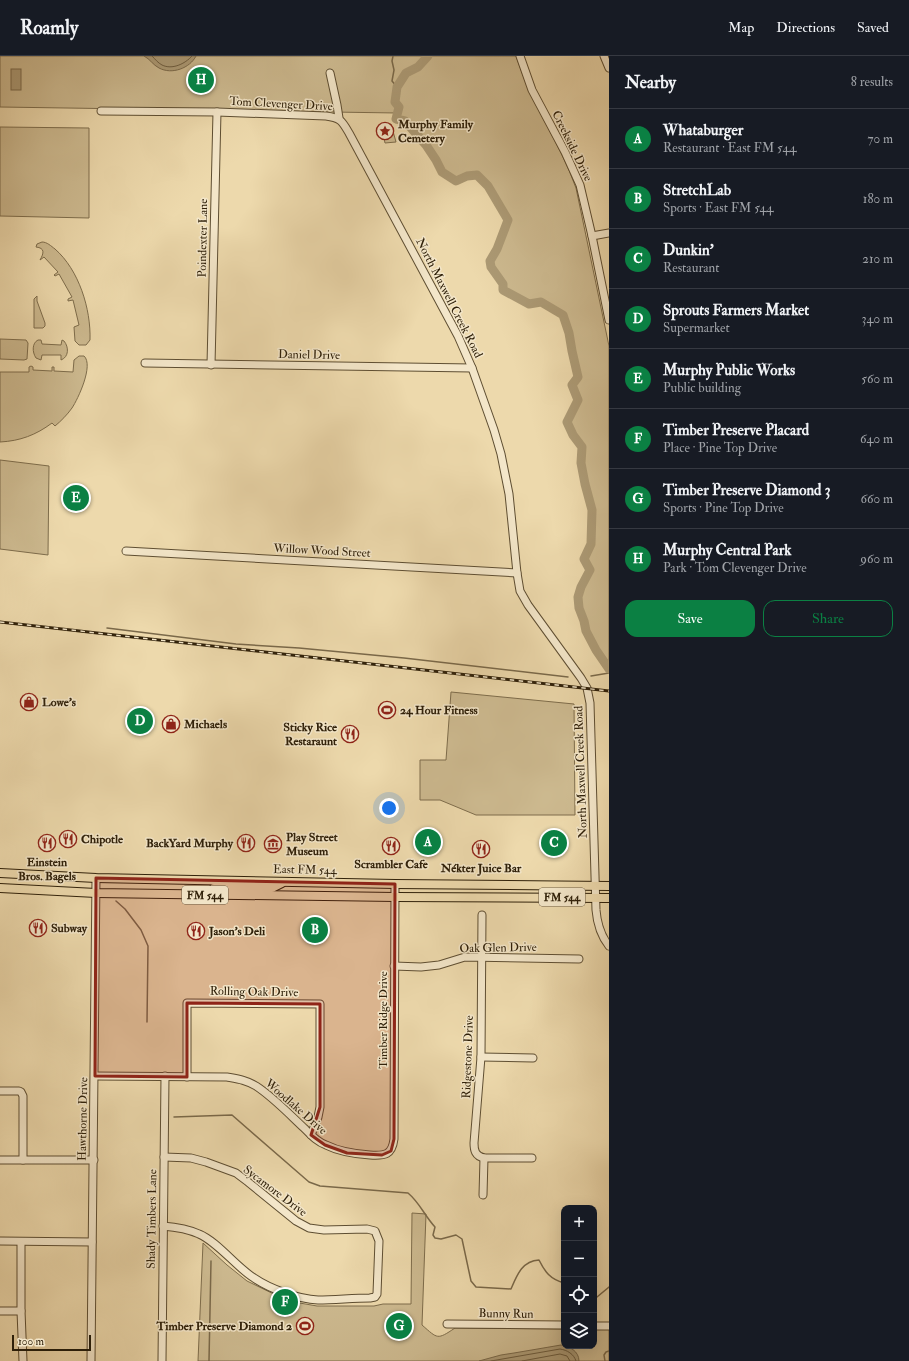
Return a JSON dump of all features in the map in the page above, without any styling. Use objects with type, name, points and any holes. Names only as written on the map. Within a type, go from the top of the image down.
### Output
[{"type":"main road","name":"East FM 544","points":[[0,873],[96,878],[395,884],[609,886]]},
{"type":"main road","points":[[213,895],[214,888],[272,888],[286,882]]},
{"type":"main road","name":"FM 544","points":[[0,888],[96,893],[213,895],[609,898]]},
{"type":"street","name":"Creekside Drive","points":[[520,56],[532,90],[565,152],[580,185],[609,320]]},
{"type":"street","points":[[604,56],[609,68]]},
{"type":"street","points":[[330,73],[339,118]]},
{"type":"street","name":"Tom Clevenger Drive","points":[[101,111],[217,112],[326,116],[339,118]]},
{"type":"street","name":"Poindexter Lane","points":[[211,365],[217,112]]},
{"type":"street","name":"North Maxwell Creek Road","points":[[339,118],[349,133],[407,238],[458,336],[472,368],[494,430],[505,472],[509,494],[520,591],[528,605],[581,678],[589,696],[597,920],[604,939],[609,946]]},
{"type":"street","points":[[592,236],[609,233]]},
{"type":"street","name":"Daniel Drive","points":[[145,363],[472,368]]},
{"type":"street","name":"Willow Wood Street","points":[[126,551],[517,573]]},
{"type":"street","name":"Hawthorne Drive","points":[[91,1361],[96,878]]},
{"type":"street","name":"Timber Ridge Drive","points":[[387,1154],[393,1147],[394,1140],[395,884]]},
{"type":"street","name":"Ridgestone Drive","points":[[482,915],[481,1057],[474,1143],[476,1154],[484,1158]]},
{"type":"street","name":"Oak Glen Drive","points":[[394,966],[421,967],[439,965],[465,958],[578,959]]},
{"type":"street","name":"Rolling Oak Drive","points":[[187,1077],[187,1003],[320,1004],[320,1107],[311,1135]]},
{"type":"street","points":[[481,1057],[533,1058]]},
{"type":"street","name":"Woodlake Drive","points":[[95,1076],[227,1077],[243,1079],[256,1086],[311,1135],[325,1145],[348,1153],[374,1156],[382,1156],[387,1154]]},
{"type":"street","name":"Shady Timbers Lane","points":[[162,1361],[165,1076]]},
{"type":"street","points":[[0,1091],[21,1092],[24,1098],[23,1160]]},
{"type":"street","name":"Sycamore Drive","points":[[163,1226],[183,1228],[198,1233],[212,1242],[254,1278],[265,1285],[291,1294],[317,1300],[375,1297],[377,1290],[379,1240],[375,1231],[367,1229],[324,1230],[308,1228],[296,1221],[236,1173],[191,1158],[164,1157]]},
{"type":"street","points":[[483,1195],[484,1158],[532,1158]]},
{"type":"street","points":[[0,1160],[94,1160]]},
{"type":"street","points":[[0,1241],[92,1242]]},
{"type":"street","points":[[21,1242],[23,1361]]},
{"type":"street","points":[[0,1311],[21,1311]]},
{"type":"street","name":"Bunny Run","points":[[447,1324],[561,1325]]},
{"type":"street","points":[[597,1326],[609,1326]]},
{"type":"highlighted area","points":[[96,878],[395,884],[394,1139],[391,1151],[382,1155],[347,1153],[325,1145],[311,1135],[320,1107],[320,1004],[187,1003],[187,1077],[95,1076]]},
{"type":"shaded area","points":[[0,56],[516,56],[529,90],[562,155],[576,188],[609,346],[609,669],[586,631],[579,608],[578,597],[581,587],[590,570],[584,559],[591,544],[592,510],[581,463],[582,447],[573,435],[567,422],[578,400],[572,385],[578,377],[569,333],[563,315],[541,302],[529,304],[503,290],[503,284],[491,267],[490,261],[497,249],[508,220],[488,186],[477,175],[467,176],[456,181],[442,172],[426,145],[405,121],[396,119],[397,113],[0,107]]},
{"type":"shaded area","points":[[391,124],[396,142],[385,143],[381,125]]},
{"type":"shaded area","points":[[0,127],[89,128],[89,218],[0,216]]},
{"type":"shaded area","points":[[42,242],[55,249],[71,268],[77,279],[86,303],[90,328],[90,340],[86,345],[79,345],[75,341],[74,327],[79,325],[73,300],[68,301],[68,299],[72,297],[59,274],[54,275],[58,272],[44,257],[40,260],[43,251],[41,248],[36,247],[37,244]]},
{"type":"shaded area","points":[[37,296],[37,301],[45,323],[43,328],[34,328],[34,299]]},
{"type":"shaded area","points":[[0,339],[26,340],[28,343],[27,359],[0,359]]},
{"type":"shaded area","points":[[38,340],[41,340],[42,344],[61,345],[62,340],[64,341],[67,349],[66,357],[61,360],[61,355],[42,355],[41,360],[36,358],[33,348]]},
{"type":"shaded area","points":[[79,356],[84,356],[87,360],[86,374],[78,397],[66,415],[55,426],[52,423],[28,437],[0,442],[0,372],[29,372],[29,367],[31,366],[33,367],[33,370],[52,371],[52,367],[54,367],[54,371],[73,372],[74,360]]},
{"type":"shaded area","points":[[0,460],[49,466],[48,555],[0,549]]},
{"type":"shaded area","points":[[451,692],[574,704],[575,815],[476,815],[440,800],[420,800],[420,760],[446,760]]},
{"type":"shaded area","points":[[412,1213],[426,1214],[422,1325],[431,1333],[441,1336],[455,1328],[561,1329],[561,1349],[597,1349],[597,1329],[609,1329],[609,1361],[198,1361],[203,1243],[247,1281],[288,1301],[317,1306],[374,1306],[383,1304],[411,1304]]},
{"type":"water","points":[[144,56],[196,56],[190,64],[185,67],[169,71],[159,68]]},
{"type":"water","points":[[11,69],[21,69],[21,90],[11,90]]},
{"type":"water","points":[[561,1345],[561,1349],[573,1350],[579,1357],[579,1361],[479,1361],[501,1355]]},
{"type":"waterway","points":[[393,56],[392,61],[394,70],[392,81],[397,87]]},
{"type":"waterway","points":[[428,56],[418,67],[406,73],[397,87],[395,102],[399,107],[396,119],[405,121],[426,145],[442,172],[456,181],[467,176],[477,175],[488,186],[508,220],[497,249],[490,261],[491,267],[503,284],[503,290],[529,304],[541,302],[563,315],[569,333],[578,377],[572,385],[578,400],[567,422],[573,435],[582,447],[581,463],[592,510],[591,544],[584,559],[590,570],[581,587],[578,597],[579,608],[586,631],[596,650],[609,669]]},
{"type":"waterway","points":[[107,628],[236,644],[299,648],[404,658],[568,677]]},
{"type":"waterway","points":[[591,676],[609,673]]},
{"type":"waterway","points":[[116,901],[125,909],[141,930],[148,946],[147,1022]]},
{"type":"waterway","points":[[174,1117],[232,1115],[309,1182],[320,1186],[408,1193],[416,1201],[435,1227],[433,1235],[435,1238],[441,1239],[456,1235],[462,1239],[471,1281],[476,1287],[511,1289],[518,1274],[524,1266],[528,1263],[539,1260],[548,1274],[561,1282]]},
{"type":"waterway","points":[[209,1361],[211,1261]]},
{"type":"waterway","points":[[597,1297],[609,1287]]},
{"type":"waterway","points":[[605,1361],[604,1355],[609,1351]]},
{"type":"railway","points":[[0,622],[609,691]]},
{"type":"place","name":"Murphy Central Park","points":[[201,80]]},
{"type":"place","name":"Murphy Family Cemetery","points":[[385,131]]},
{"type":"place","name":"Murphy Public Works","points":[[76,498]]},
{"type":"place","name":"Lowe's","points":[[29,702]]},
{"type":"place","name":"24 Hour Fitness","points":[[387,710]]},
{"type":"place","name":"Sprouts Farmers Market","points":[[140,721]]},
{"type":"place","name":"Michaels","points":[[171,724]]},
{"type":"place","name":"Sticky Rice Restaraunt","points":[[350,734]]},
{"type":"place","name":"Chipotle","points":[[68,839]]},
{"type":"place","name":"Whataburger","points":[[428,842]]},
{"type":"place","name":"Einstein Bros. Bagels","points":[[47,843]]},
{"type":"place","name":"BackYard Murphy","points":[[246,843]]},
{"type":"place","name":"Dunkin'","points":[[554,843]]},
{"type":"place","name":"Play Street Museum","points":[[273,844]]},
{"type":"place","name":"Scrambler Cafe","points":[[391,846]]},
{"type":"place","name":"Nékter Juice Bar","points":[[481,849]]},
{"type":"place","name":"Subway","points":[[38,928]]},
{"type":"place","name":"StretchLab","points":[[315,930]]},
{"type":"place","name":"Jason's Deli","points":[[196,931]]},
{"type":"place","name":"Timber Preserve Placard","points":[[285,1302]]},
{"type":"place","name":"Timber Preserve Diamond 2","points":[[305,1326]]},
{"type":"place","name":"Timber Preserve Diamond 3","points":[[399,1326]]}]
